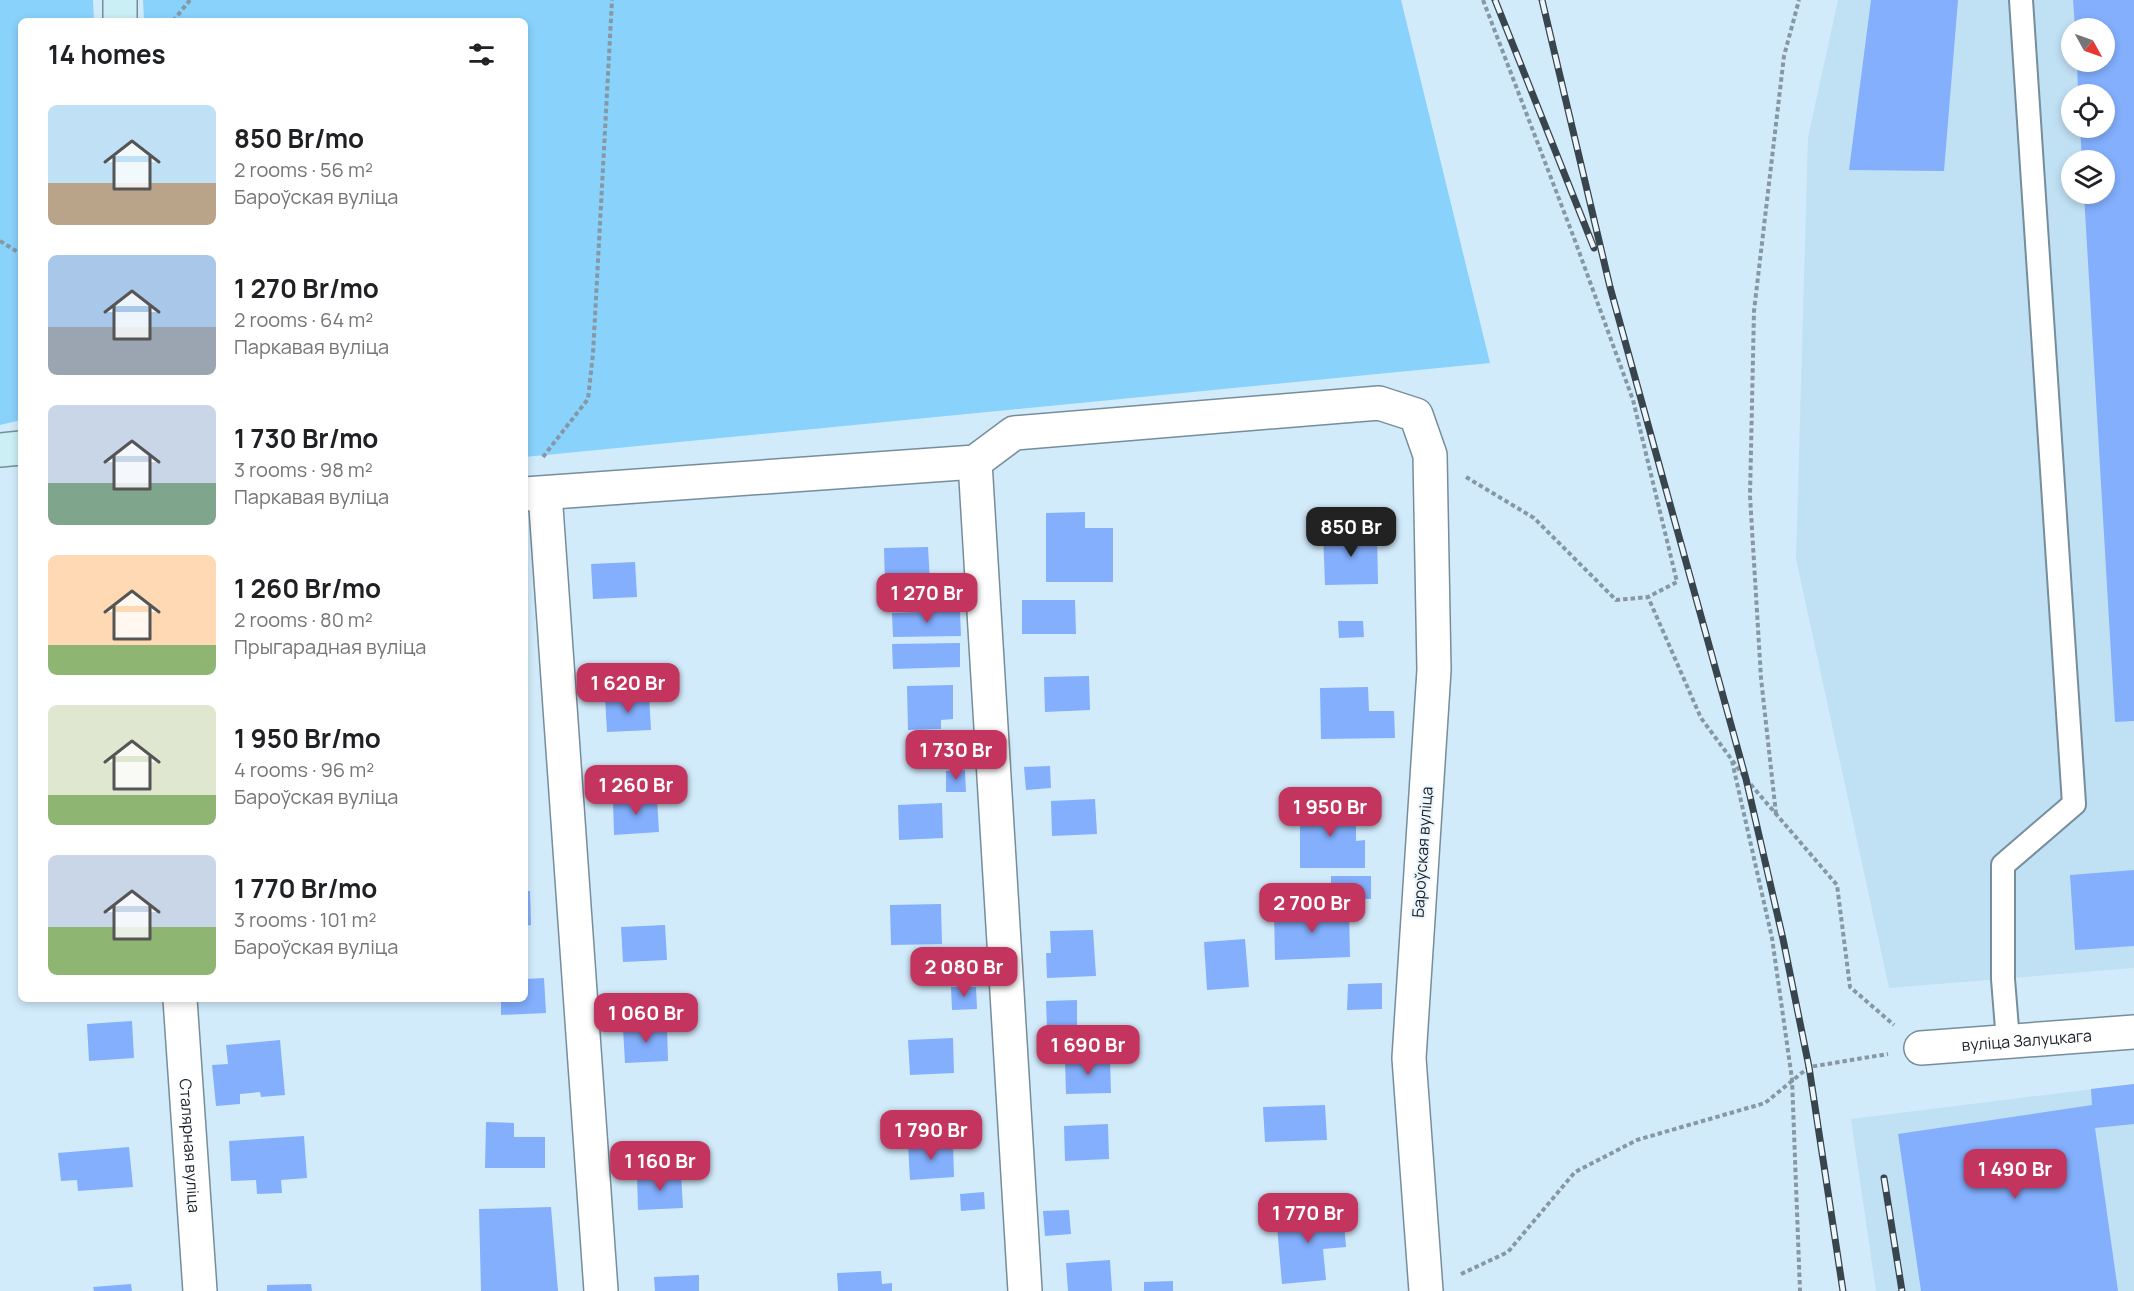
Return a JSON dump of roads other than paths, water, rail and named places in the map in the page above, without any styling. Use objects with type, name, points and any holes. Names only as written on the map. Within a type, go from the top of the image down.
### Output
[{"type":"main road","points":[[120,0],[120,18]]},
{"type":"main road","points":[[0,450],[18,448]]},
{"type":"street","name":"Бароўская вуліца","points":[[975,462],[1014,433],[1378,403],[1416,416],[1430,455],[1434,670],[1409,1058],[1426,1291]]},
{"type":"street","points":[[601,1291],[535,494],[975,462],[1024,1291]]},
{"type":"street","name":"Сталярная вуліца","points":[[180,1002],[200,1291]]},
{"type":"street","name":"вуліца Залуцкага","points":[[1921,1048],[2134,1032]]},
{"type":"lane","points":[[2008,1041],[2003,979],[2004,866],[2074,804],[2021,0]]},
{"type":"railway","points":[[1495,0],[1594,248]]},
{"type":"railway","points":[[1542,0],[1610,287],[1746,779],[1783,939],[1809,1067],[1843,1291]]},
{"type":"railway","points":[[1884,1178],[1902,1291]]}]
